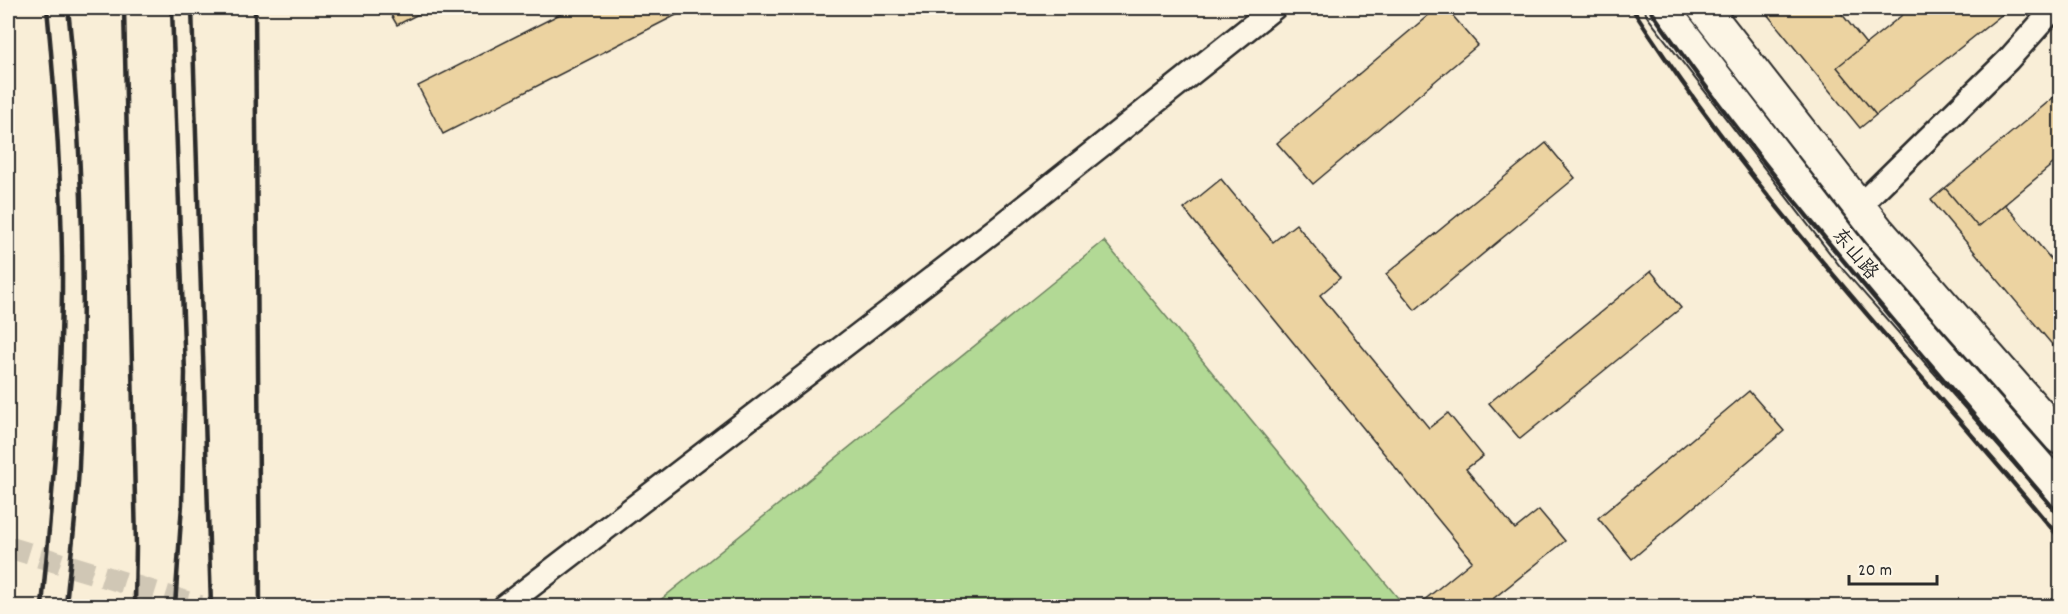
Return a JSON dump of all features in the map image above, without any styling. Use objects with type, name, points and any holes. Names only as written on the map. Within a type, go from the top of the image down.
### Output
[{"type":"main road","name":"东山路","points":[[1662,8],[1670,22],[1852,254],[2061,491]]},
{"type":"main road","name":"东山路","points":[[1704,8],[1859,206],[2061,438]]},
{"type":"street","points":[[505,606],[995,230],[1274,8]]},
{"type":"street","points":[[1859,206],[2053,16]]},
{"type":"green space","points":[[1104,241],[1403,604],[1400,606],[653,606]]},
{"type":"building","points":[[387,8],[430,8],[397,25]]},
{"type":"building","points":[[572,8],[690,8],[443,134],[418,86]]},
{"type":"building","points":[[1437,8],[1446,8],[1478,45],[1313,184],[1277,143]]},
{"type":"building","points":[[1762,8],[1837,8],[1866,44],[1837,67],[1876,115],[1860,128]]},
{"type":"building","points":[[1911,8],[2010,8],[1876,115],[1837,67]]},
{"type":"building","points":[[2060,92],[2060,158],[1978,227],[1945,188]]},
{"type":"building","points":[[1546,143],[1575,178],[1415,310],[1386,274]]},
{"type":"building","points":[[1221,179],[1273,242],[1296,224],[1340,278],[1320,295],[1429,428],[1448,413],[1483,456],[1466,469],[1515,529],[1539,510],[1565,541],[1484,606],[1417,606],[1472,561],[1184,209]]},
{"type":"building","points":[[1945,188],[1978,227],[2005,204],[2060,270],[2060,354],[1931,200]]},
{"type":"building","points":[[1651,271],[1681,308],[1520,439],[1489,403]]},
{"type":"building","points":[[1749,391],[1784,431],[1632,559],[1598,518]]},
{"type":"tunnel","points":[[8,547],[200,606]]},
{"type":"railway","points":[[42,606],[56,432],[62,301],[59,163],[47,8]]},
{"type":"railway","points":[[66,606],[79,466],[83,294],[80,179],[68,8]]},
{"type":"railway","points":[[124,8],[136,545],[135,606]]},
{"type":"railway","points":[[172,8],[185,373],[182,504],[175,606]]},
{"type":"railway","points":[[192,8],[211,606]]},
{"type":"railway","points":[[255,8],[260,606]]},
{"type":"railway","points":[[1632,8],[1680,79],[1783,214],[1837,280],[2060,538]]},
{"type":"railway","points":[[1649,8],[1746,140],[1797,204],[2060,516]]}]
